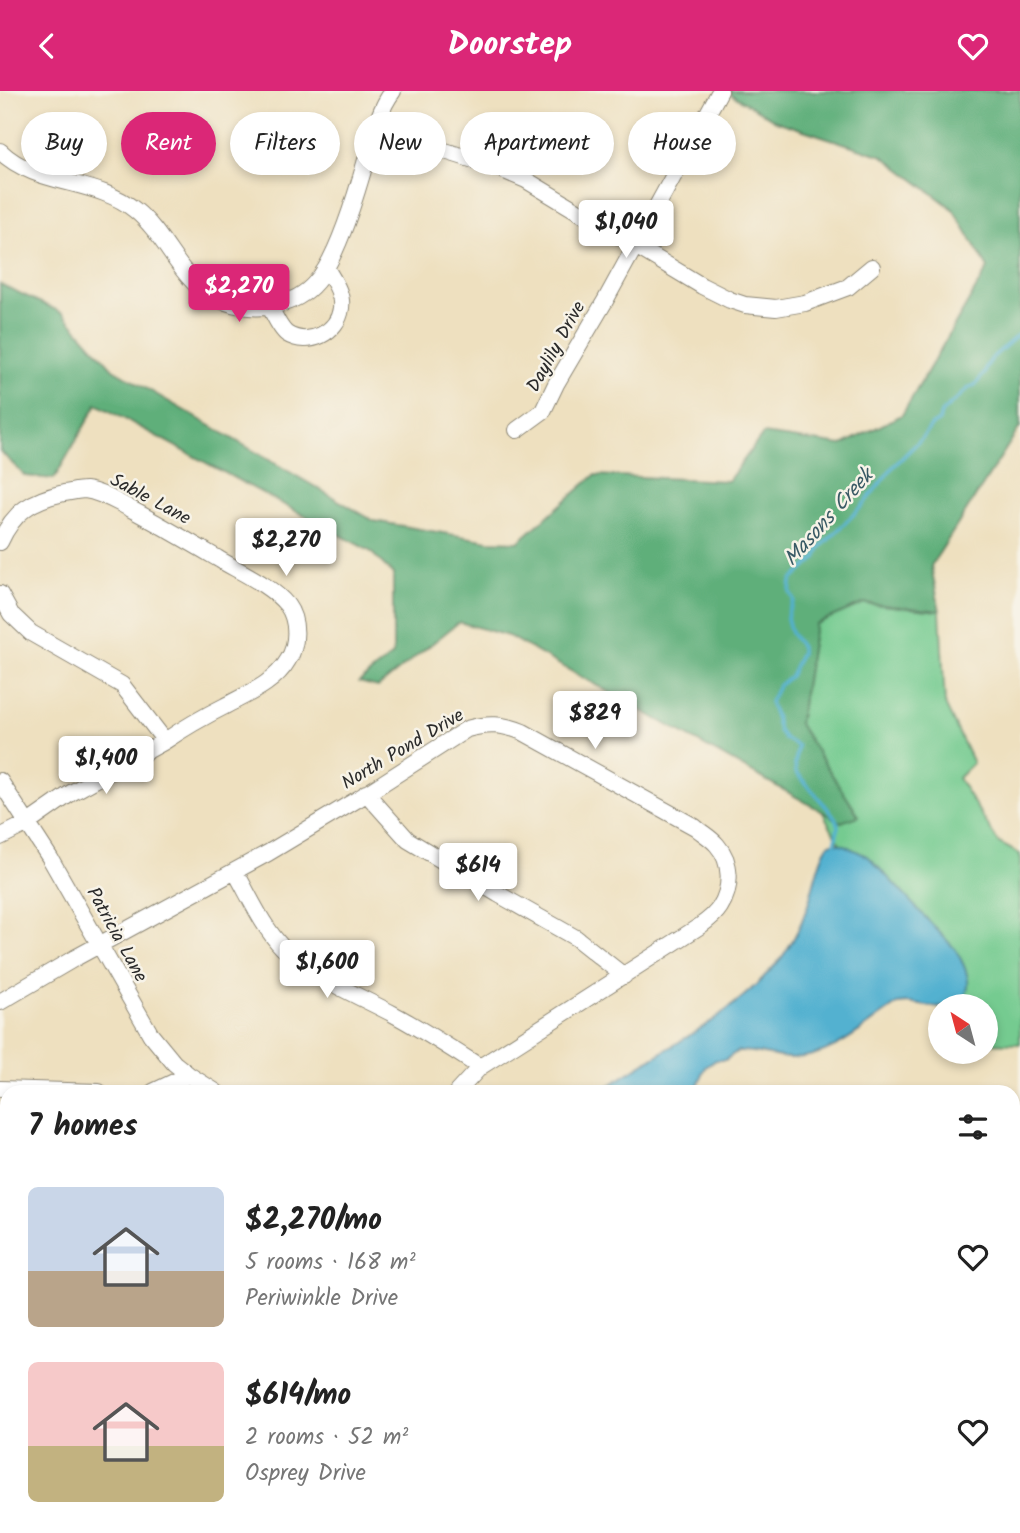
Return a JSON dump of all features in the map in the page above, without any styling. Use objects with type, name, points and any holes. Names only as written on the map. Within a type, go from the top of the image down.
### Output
[{"type":"street","points":[[381,112],[393,91]]},
{"type":"street","name":"Daylily Drive","points":[[517,430],[543,411],[720,91]]},
{"type":"street","points":[[0,151],[33,172],[103,192],[120,200],[135,210],[158,233],[195,283],[207,293],[234,305],[249,307],[270,307],[293,300],[317,282],[326,268],[347,217],[360,175]]},
{"type":"street","points":[[446,151],[494,166],[526,180],[716,293],[745,305],[760,308],[805,303],[848,287],[872,267]]},
{"type":"street","points":[[270,307],[285,333],[301,340],[320,337],[334,324],[341,308],[338,288],[326,268]]},
{"type":"street","name":"Sable Lane","points":[[0,542],[13,519],[44,497],[83,490],[97,493],[267,587],[288,606],[294,619],[295,633],[294,648],[288,662],[253,691],[71,793],[28,823],[0,837]]},
{"type":"street","points":[[0,594],[11,614],[31,633],[121,685],[166,741]]},
{"type":"street","name":"North Pond Drive","points":[[0,1002],[75,957],[235,871],[328,817],[467,729],[496,723],[523,731],[695,827],[716,844],[724,856],[729,883],[720,908],[700,926],[480,1067],[463,1085]]},
{"type":"street","name":"Patricia Lane","points":[[0,781],[50,858],[151,1035],[174,1063],[205,1085]]},
{"type":"street","points":[[366,793],[408,840],[576,938],[624,976]]},
{"type":"street","points":[[235,871],[267,926],[293,957],[480,1067]]},
{"type":"street","points":[[168,1085],[189,1075]]},
{"type":"green space","points":[[1020,91],[1020,427],[931,566],[940,611],[864,603],[815,624],[799,724],[859,816],[841,822],[508,636],[459,622],[378,687],[359,682],[393,655],[393,574],[370,551],[97,404],[54,479],[25,476],[0,451],[0,284],[63,313],[113,369],[374,521],[489,541],[518,542],[595,475],[728,481],[763,434],[842,445],[902,415],[988,268],[953,209],[883,156],[776,121],[729,93]]},
{"type":"green space","points":[[864,603],[940,611],[945,704],[973,763],[958,778],[999,843],[1020,854],[1020,1044],[998,1043],[998,994],[947,994],[873,861],[840,844],[822,811],[841,822],[799,724],[815,624]]},
{"type":"water","points":[[830,843],[842,844],[869,857],[956,950],[968,980],[966,994],[928,994],[928,1006],[898,1004],[848,1039],[807,1057],[785,1058],[738,1051],[725,1060],[716,1060],[706,1067],[698,1085],[610,1085],[724,1012],[775,966],[801,924],[819,864]]},
{"type":"waterway","name":"Masons Creek","points":[[835,844],[838,826],[836,818],[796,772],[798,746],[785,739],[779,731],[770,702],[778,686],[790,676],[801,653],[801,647],[791,633],[787,618],[794,600],[790,592],[791,582],[863,505],[892,468],[931,426],[939,421],[941,413],[975,385],[993,357],[1020,333]]}]
